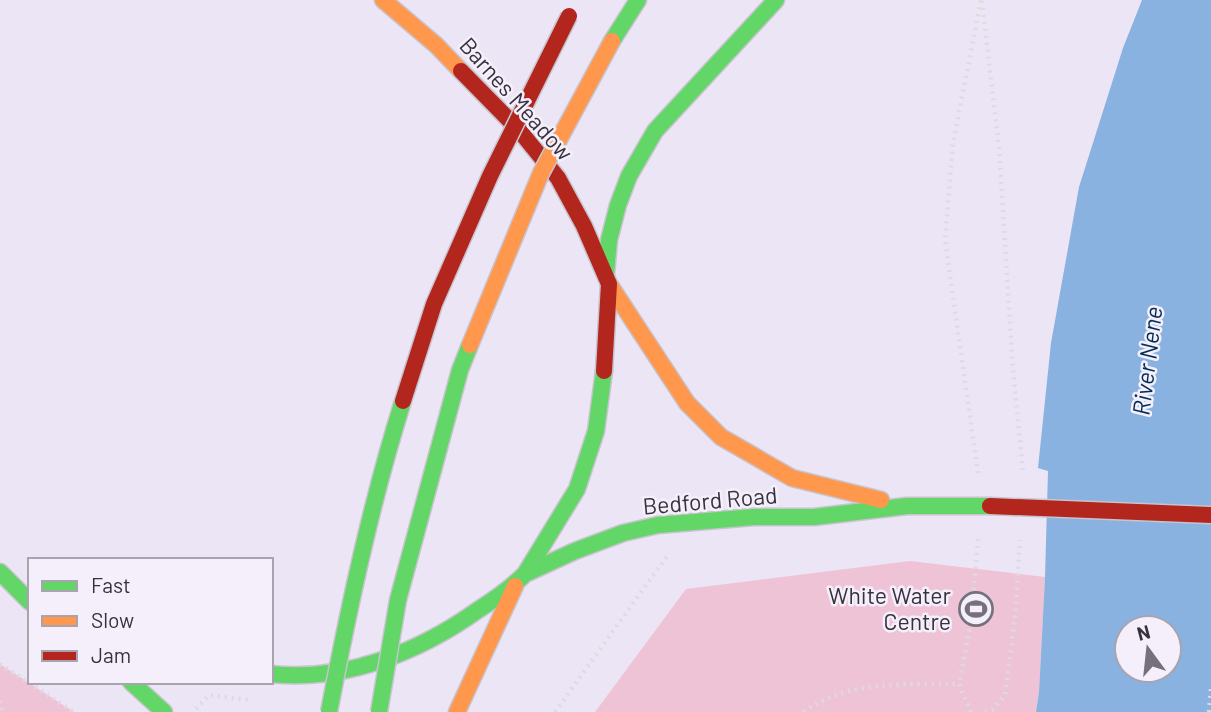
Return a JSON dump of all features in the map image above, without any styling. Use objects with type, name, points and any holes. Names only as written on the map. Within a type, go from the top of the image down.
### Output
[{"type":"highway","name":"Barnes Meadow","points":[[273,674],[328,672],[369,665],[415,650],[460,624],[520,579],[577,489],[596,431],[602,392],[607,279],[584,226],[558,178],[519,130],[436,45],[383,0]]},
{"type":"highway","points":[[329,712],[349,608],[384,462],[434,304],[490,176],[579,0]]},
{"type":"highway","points":[[379,712],[398,600],[460,370],[541,173],[612,41],[638,0]]},
{"type":"highway","points":[[607,279],[609,240],[618,205],[629,176],[656,131],[776,0]]},
{"type":"highway","name":"Bedford Road","points":[[607,279],[687,403],[721,437],[792,478],[907,506]]},
{"type":"highway","name":"Bedford Road","points":[[520,579],[575,551],[623,533],[658,525],[754,517],[814,517],[907,506],[1211,515]]},
{"type":"highway","points":[[0,572],[28,600]]},
{"type":"highway","points":[[457,712],[520,579]]},
{"type":"highway","points":[[134,684],[164,712]]},
{"type":"path","points":[[981,0],[999,148],[1013,370],[1023,471]]},
{"type":"path","points":[[981,0],[953,143],[945,240],[985,507]]},
{"type":"path","points":[[971,712],[958,684],[971,623],[979,526]]},
{"type":"path","points":[[985,712],[993,709],[1005,695],[1020,539]]},
{"type":"path","points":[[555,712],[672,550]]},
{"type":"path","points":[[0,664],[28,682]]},
{"type":"path","points":[[31,684],[74,712]]},
{"type":"path","points":[[804,712],[813,705],[867,685],[958,684]]},
{"type":"path","points":[[1209,712],[1211,688]]},
{"type":"path","points":[[0,701],[3,712]]},
{"type":"shaded area","points":[[910,561],[1045,577],[1036,712],[595,712],[686,589]]},
{"type":"shaded area","points":[[0,664],[74,712],[0,712]]},
{"type":"water","name":"River Nene","points":[[1142,0],[1211,0],[1211,712],[1036,712],[1045,577],[1048,471],[1038,468],[1051,343],[1079,187],[1123,48]]},
{"type":"traffic: fast","points":[[612,41],[638,0]]},
{"type":"traffic: fast","points":[[606,274],[609,240],[618,205],[629,176],[655,131],[776,0]]},
{"type":"traffic: fast","points":[[379,712],[398,600],[460,370],[470,345]]},
{"type":"traffic: fast","points":[[273,674],[326,673],[380,661],[406,651],[455,625],[520,579],[577,489],[596,431],[604,371]]},
{"type":"traffic: fast","points":[[329,712],[362,555],[403,401]]},
{"type":"traffic: fast","points":[[525,574],[623,533],[658,525],[754,517],[814,517],[907,506],[990,506]]},
{"type":"traffic: fast","points":[[0,572],[28,600]]},
{"type":"traffic: fast","points":[[133,684],[164,712]]},
{"type":"traffic: slow","points":[[383,0],[436,45],[461,71]]},
{"type":"traffic: slow","points":[[470,345],[541,173],[612,41]]},
{"type":"traffic: slow","points":[[609,284],[687,403],[721,437],[792,478],[881,500]]},
{"type":"traffic: slow","points":[[457,712],[515,586]]},
{"type":"traffic: jam","points":[[403,401],[434,304],[490,176],[569,16]]},
{"type":"traffic: jam","points":[[461,71],[519,130],[558,178],[584,226],[609,284],[604,371]]},
{"type":"traffic: jam","points":[[990,506],[1211,515]]},
{"type":"place","name":"White Water Centre","points":[[976,609]]}]
